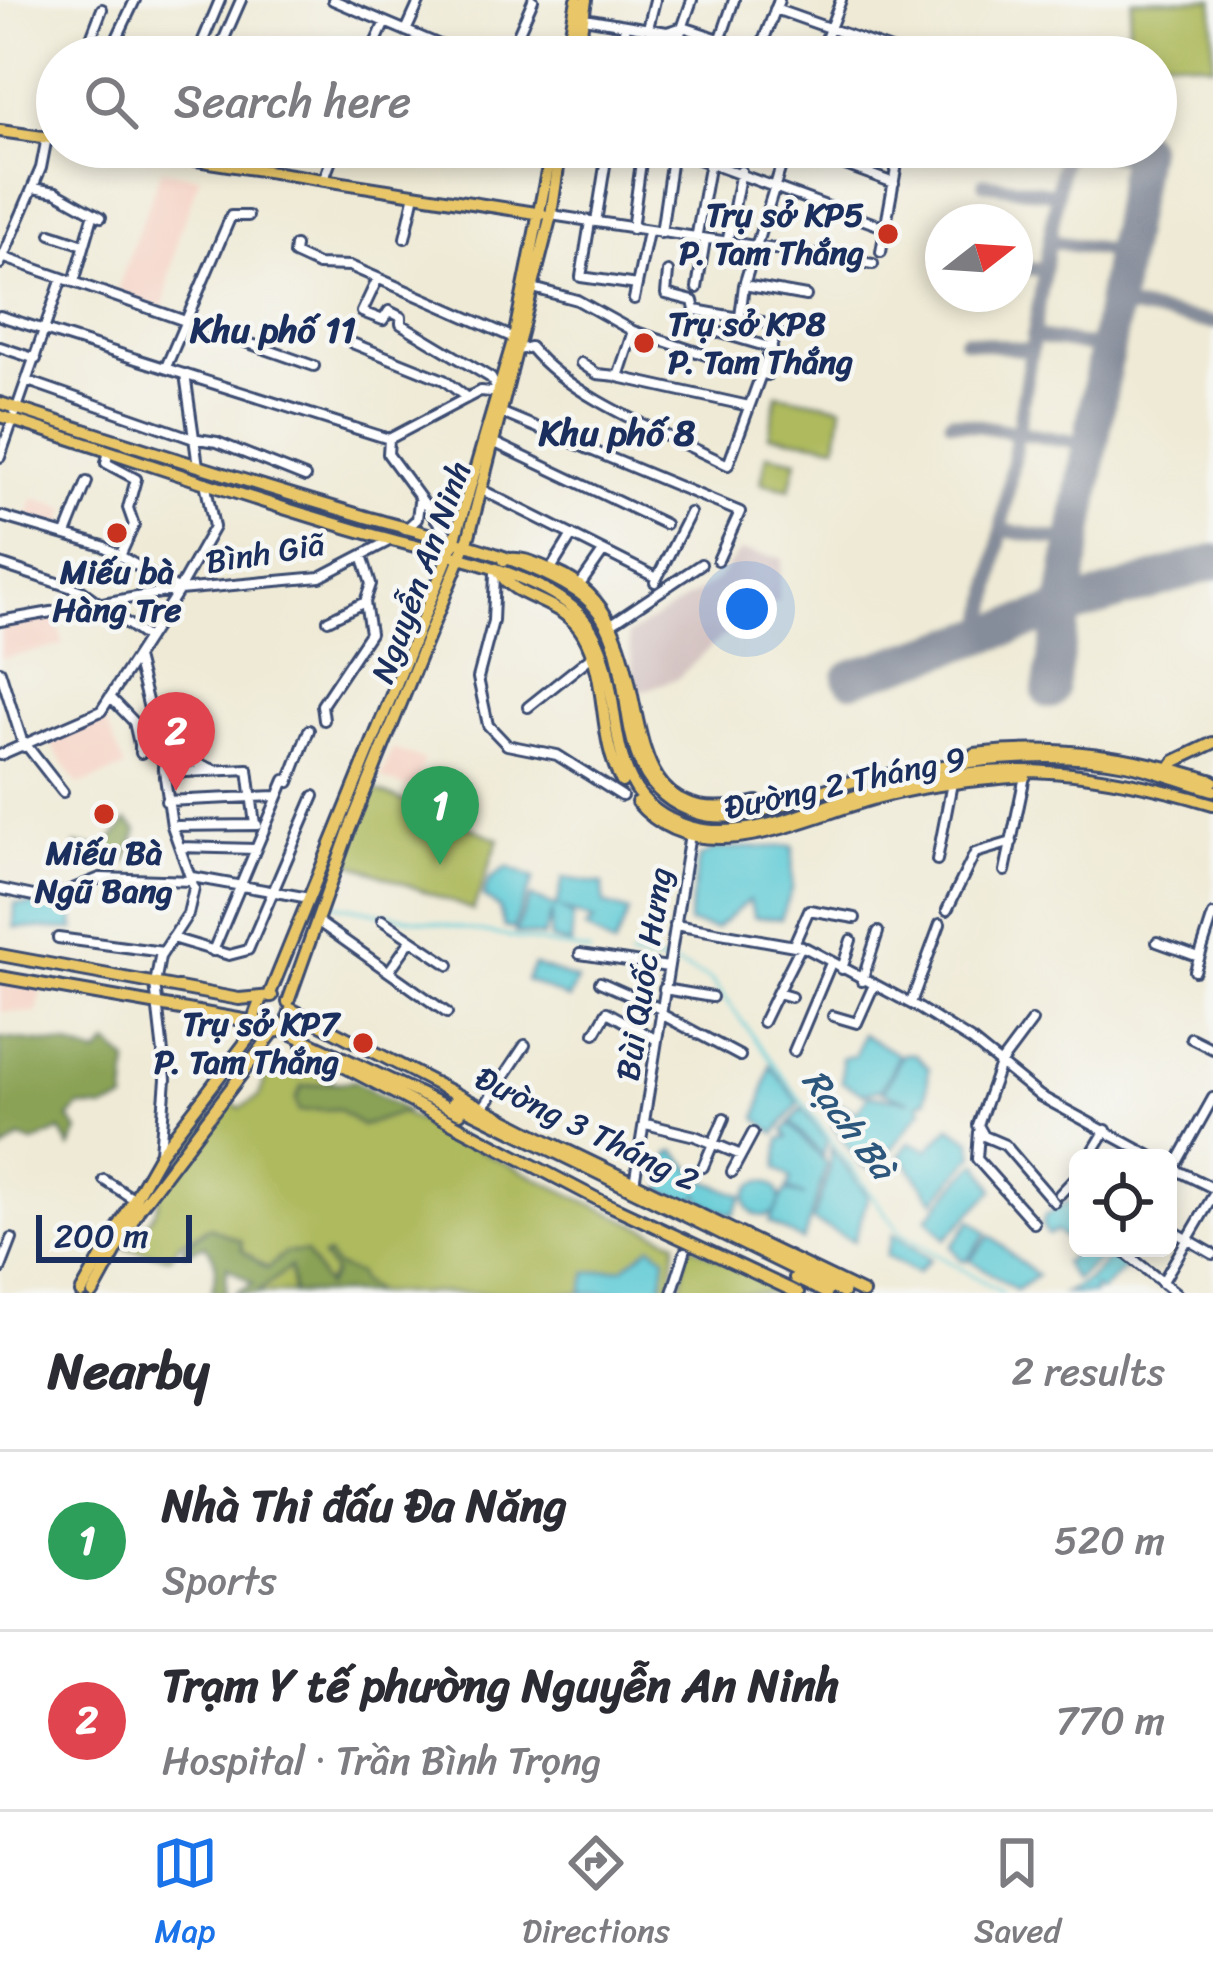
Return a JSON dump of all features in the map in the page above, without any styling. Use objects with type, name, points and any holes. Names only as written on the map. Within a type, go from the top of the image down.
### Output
[{"type":"main road","points":[[581,36],[582,0]]},
{"type":"main road","points":[[572,36],[582,0]]},
{"type":"main road","points":[[0,130],[36,136]]},
{"type":"main road","points":[[251,168],[546,215]]},
{"type":"main road","name":"Nguyễn An Ninh","points":[[458,550],[533,288],[553,168]]},
{"type":"main road","name":"Nguyễn An Ninh","points":[[516,344],[546,215]]},
{"type":"main road","name":"Nguyễn An Ninh","points":[[81,1293],[155,1174],[160,1154],[259,1012],[313,898],[482,490],[496,444],[502,394]]},
{"type":"main road","name":"Đường 2 Tháng 9","points":[[0,403],[10,415],[110,451],[358,531],[458,550]]},
{"type":"main road","name":"Đường 2 Tháng 9","points":[[10,415],[406,529],[557,596],[588,623],[599,646],[625,773],[654,809],[679,823],[716,831],[952,783],[1025,776],[1148,789],[1213,807]]},
{"type":"main road","points":[[198,467],[204,481]]},
{"type":"main road","name":"Đường 2 Tháng 9","points":[[499,569],[518,557],[580,585],[613,623],[642,750],[672,793],[722,808],[934,766],[1026,757],[1125,764],[1213,781]]},
{"type":"main road","name":"Đường 2 Tháng 9","points":[[499,569],[506,584],[545,600],[576,624],[592,656],[609,748],[624,788],[656,821],[690,834],[736,839],[922,780],[1035,768],[1120,778],[1213,807]]},
{"type":"main road","name":"Đường 2 Tháng 9","points":[[499,569],[578,593],[604,623],[616,656],[631,741],[643,771],[661,794],[692,812],[729,816],[815,789]]},
{"type":"main road","points":[[1167,772],[1213,743]]},
{"type":"main road","name":"Đường 2 Tháng 9","points":[[1167,772],[1213,790]]},
{"type":"main road","points":[[815,789],[821,810]]},
{"type":"main road","name":"Nguyễn An Ninh","points":[[93,1293],[132,1198],[170,1166],[278,1032],[290,1009],[346,826]]},
{"type":"main road","points":[[0,958],[154,995],[259,1012],[278,1032]]},
{"type":"main road","points":[[0,975],[259,1012],[290,1009]]},
{"type":"main road","name":"Đường 3 Tháng 2","points":[[290,1009],[843,1293]]},
{"type":"main road","name":"Đường 3 Tháng 2","points":[[290,1009],[633,1187],[863,1293]]},
{"type":"main road","name":"Đường 3 Tháng 2","points":[[278,1032],[603,1202],[798,1293]]},
{"type":"main road","name":"Đường 3 Tháng 2","points":[[278,1032],[826,1293]]},
{"type":"main road","points":[[160,1154],[170,1166]]},
{"type":"street","points":[[118,36],[135,0]]},
{"type":"street","points":[[205,36],[220,0]]},
{"type":"street","points":[[225,36],[241,0]]},
{"type":"street","points":[[333,0],[418,36]]},
{"type":"street","points":[[364,13],[369,0]]},
{"type":"street","points":[[406,31],[420,0]]},
{"type":"street","points":[[517,36],[533,0]]},
{"type":"street","points":[[648,28],[655,0]]},
{"type":"street","points":[[680,36],[692,0]]},
{"type":"street","points":[[721,36],[734,0]]},
{"type":"street","points":[[827,36],[841,0]]},
{"type":"street","points":[[765,36],[777,4],[857,36]]},
{"type":"street","points":[[91,36],[102,9]]},
{"type":"street","points":[[584,18],[667,32],[683,27],[709,36]]},
{"type":"street","points":[[379,36],[385,22]]},
{"type":"street","points":[[624,36],[626,26]]},
{"type":"street","points":[[41,168],[1,257],[314,366]]},
{"type":"street","points":[[324,179],[328,168]]},
{"type":"street","points":[[604,168],[581,278],[637,285]]},
{"type":"street","points":[[632,229],[640,168]]},
{"type":"street","points":[[661,233],[667,168]]},
{"type":"street","points":[[697,288],[709,168]]},
{"type":"street","points":[[731,168],[886,228]]},
{"type":"street","points":[[740,317],[744,285],[783,168]]},
{"type":"street","points":[[852,168],[894,183]]},
{"type":"street","points":[[881,252],[896,168]]},
{"type":"street","points":[[727,244],[741,171]]},
{"type":"street","points":[[33,188],[56,192],[98,215],[74,282]]},
{"type":"street","points":[[405,238],[416,193]]},
{"type":"street","points":[[546,215],[873,264]]},
{"type":"street","points":[[166,367],[231,216],[248,216]]},
{"type":"street","points":[[634,299],[648,232]]},
{"type":"street","points":[[51,234],[85,245]]},
{"type":"street","points":[[295,246],[294,254],[304,261],[343,263],[530,347],[555,374],[580,389],[728,465],[765,374],[779,325],[699,312],[693,301],[667,295],[668,272]]},
{"type":"street","points":[[0,457],[10,415],[28,381],[62,278]]},
{"type":"street","points":[[378,278],[362,312],[383,320],[389,311],[401,317],[401,324],[491,378],[502,394]]},
{"type":"street","points":[[744,285],[806,296]]},
{"type":"street","points":[[533,288],[577,300],[633,331],[765,374]]},
{"type":"street","points":[[0,316],[389,439],[483,390],[502,394]]},
{"type":"street","points":[[711,330],[772,348]]},
{"type":"street","points":[[617,376],[633,331]]},
{"type":"street","points":[[352,344],[444,380],[466,398]]},
{"type":"street","points":[[0,347],[36,359]]},
{"type":"street","points":[[581,363],[597,374],[750,406]]},
{"type":"street","points":[[185,373],[198,467]]},
{"type":"street","points":[[28,381],[191,438],[217,442],[305,477]]},
{"type":"street","points":[[502,412],[740,512],[718,560]]},
{"type":"street","points":[[389,439],[388,454],[458,550]]},
{"type":"street","points":[[496,444],[665,524]]},
{"type":"street","points":[[110,451],[106,464],[136,479],[128,508],[134,525],[120,556]]},
{"type":"street","points":[[179,590],[214,527],[204,481]]},
{"type":"street","points":[[66,534],[87,482]]},
{"type":"street","points":[[482,490],[657,578]]},
{"type":"street","points":[[406,529],[417,519],[418,500]]},
{"type":"street","points":[[648,595],[690,513]]},
{"type":"street","points":[[0,516],[66,534],[120,556],[179,590]]},
{"type":"street","points":[[324,720],[322,705],[370,633],[365,602],[371,584],[358,531]]},
{"type":"street","points":[[551,569],[572,535]]},
{"type":"street","name":"Bình Giã","points":[[0,755],[101,711],[179,590],[320,577],[390,540]]},
{"type":"street","points":[[580,585],[603,552]]},
{"type":"street","points":[[0,564],[82,591],[146,637]]},
{"type":"street","points":[[613,623],[648,595],[701,564]]},
{"type":"street","points":[[499,569],[494,621],[478,684],[488,725],[506,745],[557,755],[622,796]]},
{"type":"street","points":[[0,621],[179,590]]},
{"type":"street","points":[[328,620],[365,602]]},
{"type":"street","points":[[528,707],[592,656]]},
{"type":"street","points":[[136,658],[163,760],[172,826],[192,879],[188,914],[163,952],[154,995],[166,1079],[160,1154]]},
{"type":"street","points":[[0,671],[26,747],[63,792]]},
{"type":"street","points":[[122,685],[146,694]]},
{"type":"street","points":[[112,699],[134,722],[141,753]]},
{"type":"street","points":[[212,951],[255,849],[260,825],[310,730]]},
{"type":"street","points":[[163,760],[182,758],[216,771]]},
{"type":"street","points":[[165,773],[248,769],[260,825]]},
{"type":"street","points":[[1006,871],[1025,776]]},
{"type":"street","points":[[937,860],[952,783]]},
{"type":"street","points":[[166,801],[276,796]]},
{"type":"street","points":[[172,938],[229,955],[248,950],[314,796]]},
{"type":"street","points":[[172,826],[260,825]]},
{"type":"street","name":"Bùi Quốc Hưng","points":[[633,1187],[690,834]]},
{"type":"street","points":[[947,910],[975,853],[1012,842]]},
{"type":"street","points":[[180,848],[255,849]]},
{"type":"street","points":[[0,890],[48,899],[100,878],[192,879],[313,898]]},
{"type":"street","points":[[763,1022],[809,910],[854,918]]},
{"type":"street","points":[[1195,971],[1209,943],[1213,915]]},
{"type":"street","points":[[382,920],[449,965]]},
{"type":"street","points":[[317,921],[446,1013]]},
{"type":"street","points":[[911,1003],[940,924]]},
{"type":"street","points":[[675,925],[798,945],[911,1003],[1040,1096],[1139,1149]]},
{"type":"street","points":[[862,981],[878,932]]},
{"type":"street","points":[[58,938],[163,952]]},
{"type":"street","points":[[389,971],[411,940]]},
{"type":"street","points":[[842,969],[851,940]]},
{"type":"street","points":[[1157,943],[1199,957]]},
{"type":"street","points":[[580,954],[668,967]]},
{"type":"street","points":[[794,1052],[831,963]]},
{"type":"street","points":[[600,982],[740,1056]]},
{"type":"street","points":[[833,1016],[857,1023],[872,986]]},
{"type":"street","points":[[664,989],[712,997]]},
{"type":"street","points":[[777,993],[791,997]]},
{"type":"street","points":[[595,1033],[607,1012],[657,1040]]},
{"type":"street","points":[[1032,1022],[1000,1064],[979,1116],[977,1159],[1034,1223]]},
{"type":"street","points":[[1191,1038],[1213,1049]]},
{"type":"street","points":[[482,1109],[525,1045]]},
{"type":"street","points":[[1177,1157],[1213,1098]]},
{"type":"street","points":[[703,1167],[724,1118]]},
{"type":"street","points":[[646,1124],[741,1155]]},
{"type":"street","points":[[1094,1149],[1106,1130]]},
{"type":"street","points":[[980,1131],[1005,1145],[1057,1198],[1069,1185]]},
{"type":"street","points":[[732,1172],[753,1133]]},
{"type":"street","points":[[1162,1283],[1213,1192],[1177,1171]]},
{"type":"street","points":[[104,1180],[132,1198]]},
{"type":"street","points":[[1177,1233],[1213,1254]]},
{"type":"street","points":[[1,1264],[12,1239]]},
{"type":"street","points":[[672,1293],[685,1252]]},
{"type":"street","points":[[1130,1257],[1176,1293]]},
{"type":"shaded area","points":[[743,168],[768,168],[765,176]]},
{"type":"shaded area","points":[[161,170],[200,177],[179,233],[163,309],[117,290]]},
{"type":"shaded area","points":[[34,498],[67,509],[61,527],[27,518]]},
{"type":"shaded area","points":[[740,551],[782,558],[778,602],[734,616],[742,629],[720,638],[678,678],[637,693],[628,635],[717,580]]},
{"type":"shaded area","points":[[56,613],[63,645],[0,659],[1,625]]},
{"type":"shaded area","points":[[104,718],[125,768],[78,785],[49,741]]},
{"type":"shaded area","points":[[392,749],[424,760],[415,790],[381,778]]},
{"type":"shaded area","points":[[0,981],[41,989],[37,1013],[0,1011]]},
{"type":"green space","points":[[1132,0],[1213,0],[1213,65],[1177,60],[1177,36],[1120,36],[1119,31],[1128,31]]},
{"type":"green space","points":[[777,394],[842,406],[837,445],[769,435]]},
{"type":"green space","points":[[767,454],[797,460],[790,489],[761,483]]},
{"type":"green space","points":[[375,790],[499,839],[473,910],[347,862]]},
{"type":"green space","points":[[127,821],[137,830],[127,862],[76,858],[76,845],[104,848]]},
{"type":"green space","points":[[0,1038],[67,1045],[97,1055],[109,1044],[128,1062],[125,1101],[104,1109],[79,1106],[69,1118],[78,1131],[70,1148],[60,1130],[33,1143],[20,1138],[1,1152]]},
{"type":"green space","points":[[270,1063],[298,1077],[305,1069],[676,1241],[670,1293],[377,1293],[334,1272],[324,1286],[309,1257],[268,1269],[242,1250],[241,1241],[209,1227],[180,1243],[170,1257],[126,1249],[154,1213],[158,1188],[226,1098],[240,1108],[259,1097]]},
{"type":"green space","points":[[355,1081],[406,1111],[362,1126],[338,1109],[299,1111],[296,1099],[302,1086]]},
{"type":"green space","points":[[209,1227],[241,1241],[242,1250],[267,1269],[286,1252],[306,1252],[326,1286],[334,1273],[322,1257],[328,1255],[335,1266],[358,1274],[360,1282],[376,1293],[293,1293],[290,1267],[257,1293],[234,1293],[253,1284],[227,1267],[226,1293],[212,1291],[216,1267],[210,1251],[205,1245],[185,1253],[183,1247]]},
{"type":"green space","points":[[688,1244],[789,1293],[680,1293]]},
{"type":"green space","points":[[291,1266],[293,1293],[258,1293]]},
{"type":"water","points":[[793,846],[792,889],[781,919],[754,917],[749,900],[715,929],[688,923],[699,858],[715,849]]},
{"type":"water","points":[[507,867],[534,878],[513,929],[504,927],[499,908],[483,896],[489,880]]},
{"type":"water","points":[[563,878],[603,884],[604,904],[629,912],[614,947],[585,928],[594,921],[561,908],[573,916],[571,945],[550,939],[552,912],[543,937],[515,933],[531,897],[557,907]]},
{"type":"water","points":[[71,897],[74,930],[14,927],[15,904],[48,906]]},
{"type":"water","points":[[534,965],[577,980],[569,999],[526,980]]},
{"type":"water","points":[[862,1034],[899,1055],[882,1089],[863,1093],[842,1082],[842,1058],[855,1056]]},
{"type":"water","points":[[903,1054],[915,1054],[929,1068],[926,1100],[918,1103],[922,1109],[888,1154],[882,1151],[885,1165],[878,1171],[862,1166],[833,1126],[841,1116],[840,1104],[857,1112],[868,1095],[911,1101],[883,1092]]},
{"type":"water","points":[[770,1065],[799,1103],[775,1134],[757,1118]]},
{"type":"water","points":[[802,1108],[827,1141],[823,1156],[791,1122]]},
{"type":"water","points":[[790,1124],[827,1164],[803,1241],[769,1222],[786,1191],[805,1196],[788,1189],[791,1178],[777,1168],[780,1139],[788,1137],[784,1131]]},
{"type":"water","points":[[950,1127],[971,1140],[974,1155],[934,1201],[900,1154],[910,1142],[928,1150]]},
{"type":"water","points":[[831,1148],[868,1196],[854,1241],[813,1221],[830,1168]]},
{"type":"water","points":[[675,1151],[703,1180],[743,1196],[733,1215],[703,1203],[699,1194],[690,1205],[662,1190],[669,1154]]},
{"type":"water","points":[[979,1163],[994,1190],[945,1239],[927,1218]]},
{"type":"water","points":[[763,1182],[775,1187],[780,1199],[775,1211],[763,1216],[751,1211],[746,1199],[751,1187]]},
{"type":"water","points":[[1069,1202],[1069,1242],[1056,1231],[1048,1235],[1042,1225],[1045,1216]]},
{"type":"water","points":[[971,1220],[987,1233],[966,1261],[951,1247]]},
{"type":"water","points":[[893,1234],[930,1259],[917,1273],[886,1256]]},
{"type":"water","points":[[990,1236],[1037,1276],[1016,1290],[970,1260]]},
{"type":"water","points":[[651,1246],[665,1257],[661,1293],[582,1293],[587,1273],[623,1268]]},
{"type":"water","points":[[1070,1257],[1102,1257],[1075,1280],[1063,1263]]},
{"type":"water","points":[[1110,1257],[1121,1257],[1129,1264],[1101,1291],[1094,1287],[1094,1293],[1065,1293],[1088,1280]]},
{"type":"waterway","points":[[333,904],[590,952]]},
{"type":"waterway","points":[[630,958],[667,963]]},
{"type":"waterway","name":"Rạch Bà","points":[[675,964],[711,980],[901,1234],[1003,1293]]},
{"type":"taxiway","points":[[984,635],[1061,168]]},
{"type":"taxiway","points":[[984,183],[1057,194]]},
{"type":"taxiway","points":[[1049,241],[1122,253]]},
{"type":"taxiway","points":[[1033,269],[1044,270]]},
{"type":"taxiway","points":[[1114,305],[1213,323]]},
{"type":"taxiway","points":[[1033,336],[1107,349]]},
{"type":"taxiway","points":[[965,340],[1031,351]]},
{"type":"taxiway","points":[[951,421],[1091,445]]},
{"type":"taxiway","points":[[1002,530],[1075,542]]},
{"type":"runway","points":[[1050,691],[1137,168]]},
{"type":"runway","points":[[851,678],[1213,562]]},
{"type":"place","name":"Trụ sở KP5 P. Tam Thắng","points":[[888,234]]},
{"type":"place","name":"Trụ sở KP8 P. Tam Thắng","points":[[644,343]]},
{"type":"place","name":"Miếu bà Hàng Tre","points":[[117,533]]},
{"type":"place","name":"Trạm Y tế phường Nguyễn An Ninh","points":[[176,791]]},
{"type":"place","name":"Miếu Bà Ngũ Bang","points":[[104,814]]},
{"type":"place","name":"Nhà Thi đấu Đa Năng","points":[[440,865]]},
{"type":"place","name":"Trụ sở KP7 P. Tam Thắng","points":[[363,1043]]},
{"type":"district","name":"Khu phố 11","points":[[273,330]]},
{"type":"district","name":"Khu phố 8","points":[[617,433]]}]
